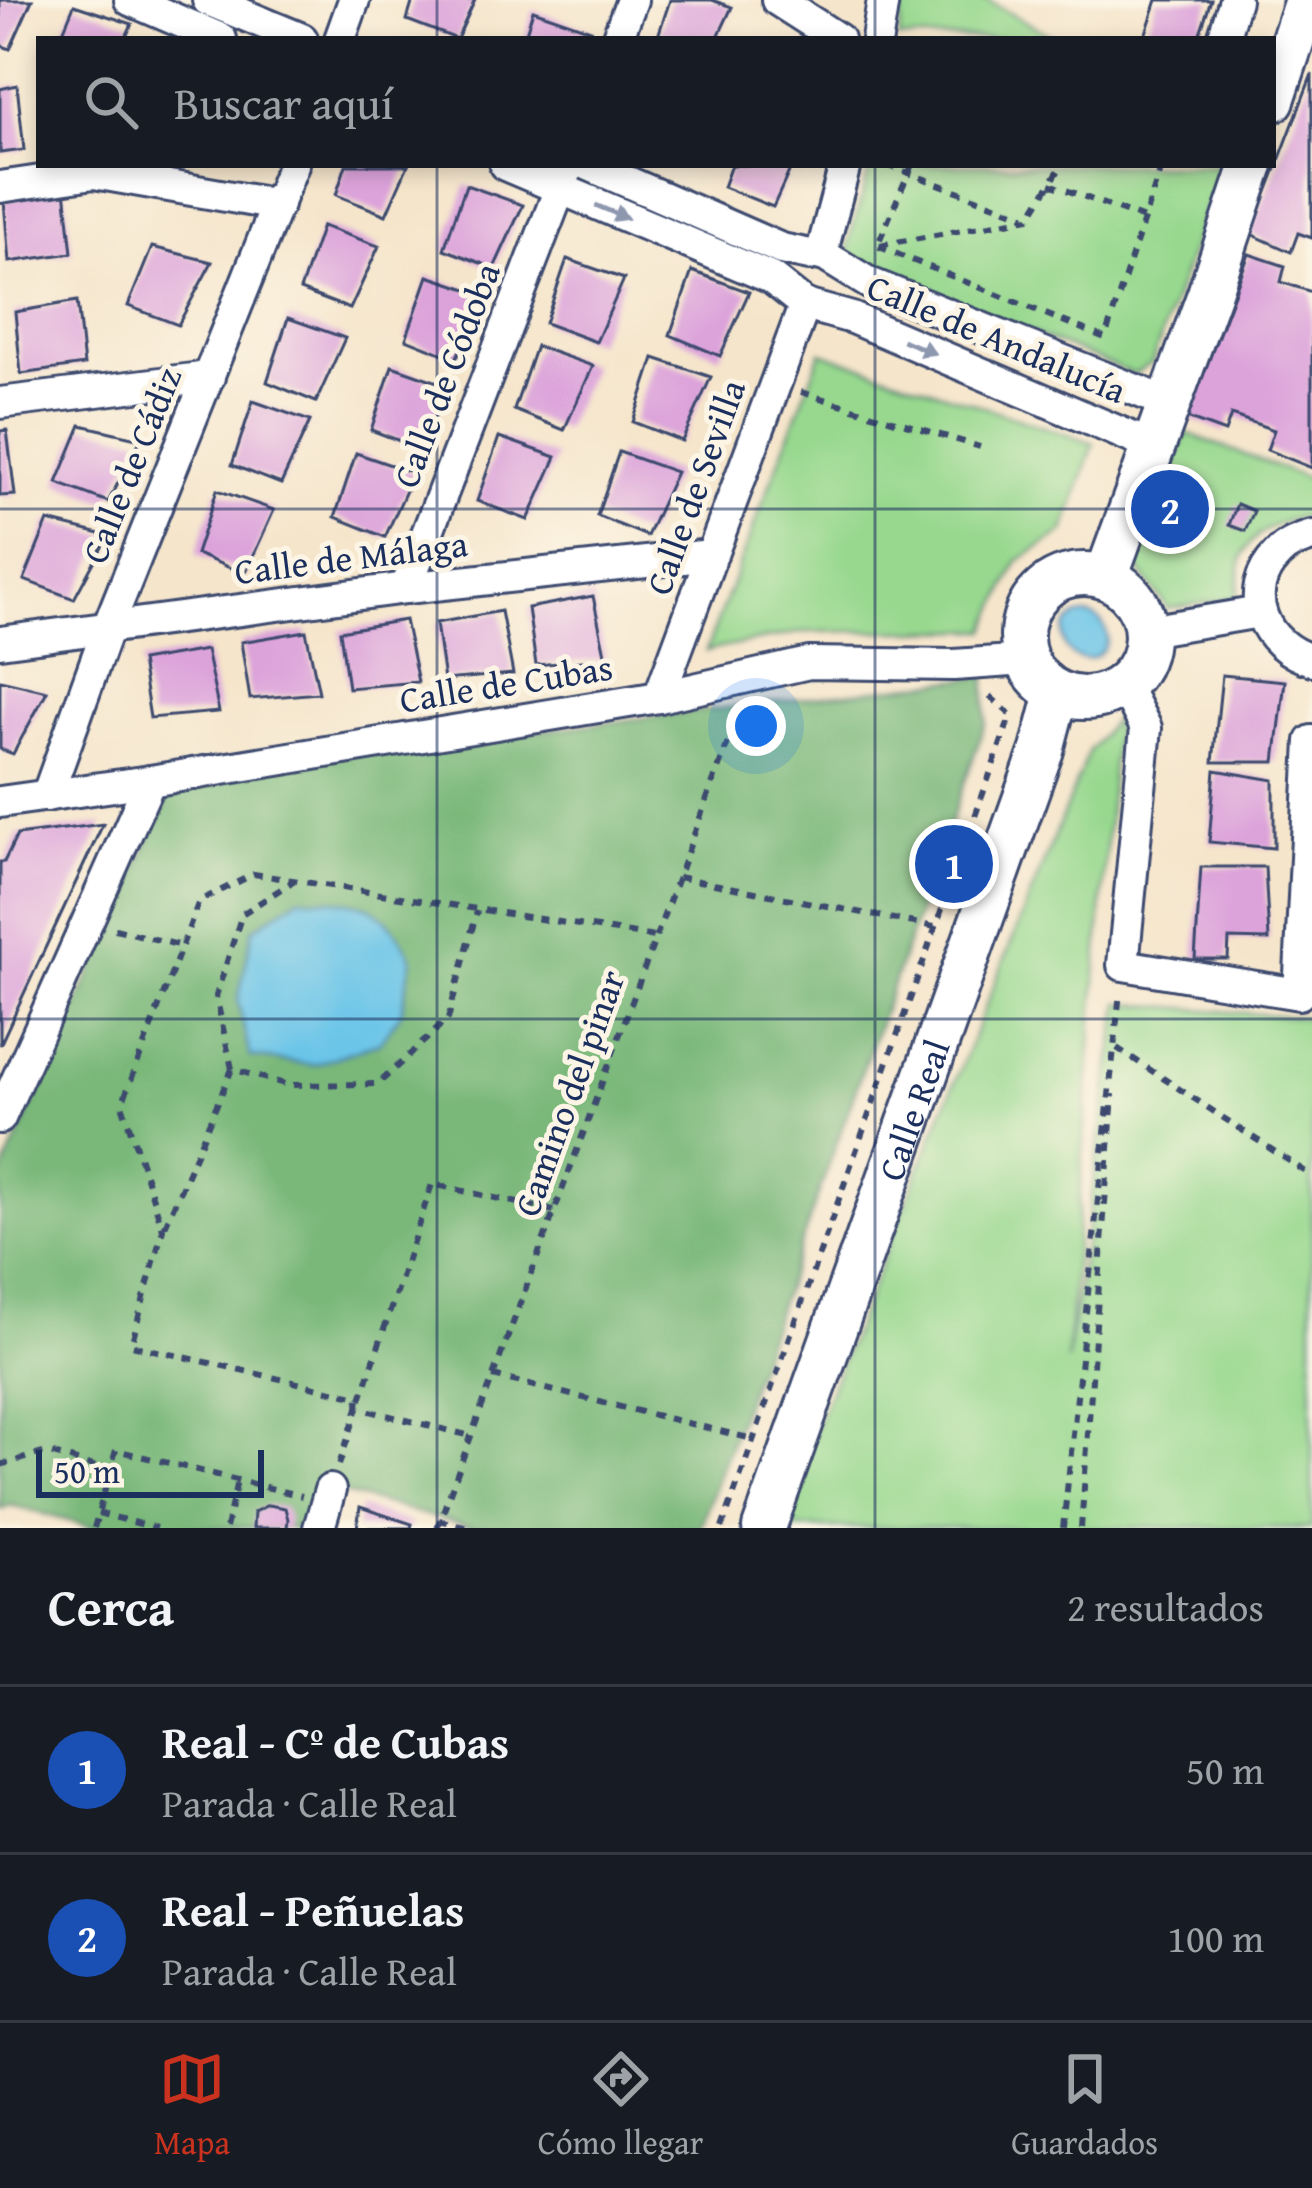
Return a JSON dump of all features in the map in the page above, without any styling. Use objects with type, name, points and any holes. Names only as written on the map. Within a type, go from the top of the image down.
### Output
[{"type":"street","points":[[130,0],[214,36]]},
{"type":"street","points":[[208,0],[295,36]]},
{"type":"street","points":[[341,36],[354,0]]},
{"type":"street","points":[[618,36],[632,0]]},
{"type":"street","points":[[777,0],[833,36]]},
{"type":"street","points":[[877,36],[883,0]]},
{"type":"street","points":[[1224,36],[1235,0]]},
{"type":"street","points":[[1276,91],[1306,0]]},
{"type":"street","name":"Calle de Cádiz","points":[[47,796],[108,627],[292,168]]},
{"type":"street","name":"Calle de Andalucía","points":[[520,168],[564,177],[771,278],[805,304],[852,318],[1152,446]]},
{"type":"street","name":"Calle de Andalucía","points":[[596,168],[782,249],[821,256],[869,283],[1168,403]]},
{"type":"street","points":[[821,256],[844,168]]},
{"type":"street","points":[[1106,577],[1251,168]]},
{"type":"street","points":[[0,187],[94,173],[278,205]]},
{"type":"street","name":"Calle de Códoba","points":[[406,588],[564,177]]},
{"type":"street","points":[[821,256],[842,276],[841,287],[829,303],[805,304],[793,294],[790,275],[794,266],[821,256]]},
{"type":"street","name":"Calle de Sevilla","points":[[659,697],[805,304]]},
{"type":"street","points":[[0,403],[209,377]]},
{"type":"street","points":[[1312,536],[1277,554],[1259,591],[1260,612],[1268,630],[1280,645],[1312,660]]},
{"type":"street","name":"Calle de Málaga","points":[[0,642],[406,588],[711,555]]},
{"type":"street","points":[[1070,575],[1106,577],[1130,593],[1147,631],[1137,670],[1124,685],[1092,698],[1058,693],[1034,674],[1021,643],[1022,624],[1038,593],[1070,575]]},
{"type":"street","points":[[1147,631],[1260,612]]},
{"type":"street","name":"Calle de Cubas","points":[[0,802],[659,697],[808,663],[954,665],[1026,660]]},
{"type":"street","points":[[1124,685],[1146,728],[1123,964],[1306,1000],[1312,741]]},
{"type":"street","name":"Calle Real","points":[[764,1528],[1042,750],[1058,693]]},
{"type":"street","points":[[0,1118],[150,781]]},
{"type":"path","points":[[877,246],[1029,218],[1060,168]]},
{"type":"path","points":[[877,246],[1105,338],[1161,168]]},
{"type":"path","points":[[877,246],[911,169],[1029,218]]},
{"type":"path","points":[[1050,184],[1144,219]]},
{"type":"path","points":[[775,384],[980,447]]},
{"type":"path","points":[[722,1528],[1011,715],[954,665]]},
{"type":"path","name":"Camino del pinar","points":[[438,1524],[752,676]]},
{"type":"path","points":[[163,1229],[122,1104],[199,901],[254,874],[656,937]]},
{"type":"path","points":[[678,877],[935,926]]},
{"type":"path","points":[[295,880],[242,914],[216,997],[232,1069],[163,1229],[131,1345],[359,1397],[358,1408]]},
{"type":"path","points":[[232,1069],[288,1085],[378,1084],[448,1019],[477,909]]},
{"type":"path","points":[[87,922],[182,946]]},
{"type":"path","points":[[1082,1528],[1123,964]]},
{"type":"path","points":[[1063,1528],[1123,964]]},
{"type":"path","points":[[1117,1048],[1312,1176]]},
{"type":"path","points":[[94,1528],[116,1450],[325,1507],[432,1184],[554,1211]]},
{"type":"path","points":[[493,1376],[753,1438]]},
{"type":"path","points":[[358,1408],[471,1436]]},
{"type":"path","points":[[0,1465],[46,1452],[110,1471]]},
{"type":"path","points":[[226,1528],[237,1481]]},
{"type":"path","points":[[98,1513],[156,1528]]},
{"type":"path","points":[[438,1524],[473,1528]]},
{"type":"green space","points":[[904,0],[986,0],[1052,36],[899,36]]},
{"type":"green space","points":[[870,168],[1220,168],[1152,363],[1134,374],[848,259]]},
{"type":"green space","points":[[821,352],[1094,444],[1064,532],[1018,561],[987,630],[803,632],[706,651]]},
{"type":"green space","points":[[1186,433],[1312,480],[1312,515],[1280,523],[1253,540],[1242,559],[1237,597],[1168,609],[1136,566]]},
{"type":"green space","points":[[986,676],[986,722],[700,1528],[473,1528],[331,1490],[315,1528],[95,1528],[10,1505],[0,1509],[0,1179],[178,775]]},
{"type":"green space","points":[[1116,717],[1067,1362],[1120,1003],[1312,1018],[1312,1528],[774,1528],[1089,751]]},
{"type":"water","points":[[1085,615],[1100,622],[1107,637],[1100,652],[1085,659],[1070,652],[1063,637],[1070,622]]},
{"type":"water","points":[[300,897],[368,907],[390,924],[412,958],[401,1013],[380,1042],[314,1065],[250,1057],[238,1001],[253,929]]},
{"type":"building","points":[[0,0],[32,0],[10,49],[0,45]]},
{"type":"building","points":[[413,0],[475,0],[458,36],[407,20]]},
{"type":"building","points":[[670,0],[712,0],[732,7],[718,36],[658,36]]},
{"type":"building","points":[[1157,0],[1211,0],[1199,36],[1145,36]]},
{"type":"building","points":[[74,5],[132,24],[126,36],[61,36]]},
{"type":"building","points":[[533,10],[591,30],[588,36],[525,36]]},
{"type":"building","points":[[1312,74],[1312,238],[1298,233],[1291,252],[1251,234]]},
{"type":"building","points":[[17,85],[24,150],[0,153],[0,89]]},
{"type":"building","points":[[345,168],[407,168],[386,215],[336,195]]},
{"type":"building","points":[[730,168],[791,168],[773,207],[723,187]]},
{"type":"building","points":[[466,185],[523,205],[494,268],[444,249]]},
{"type":"building","points":[[65,189],[72,253],[9,262],[4,200]]},
{"type":"building","points":[[322,226],[379,246],[350,309],[300,290]]},
{"type":"building","points":[[152,247],[212,262],[178,325],[128,306]]},
{"type":"building","points":[[1249,254],[1285,266],[1281,282],[1312,292],[1312,468],[1267,450],[1274,430],[1231,415],[1225,432],[1187,418]]},
{"type":"building","points":[[567,259],[624,279],[596,342],[545,323]]},
{"type":"building","points":[[692,271],[749,292],[720,356],[670,335]]},
{"type":"building","points":[[428,276],[485,295],[456,359],[406,339]]},
{"type":"building","points":[[77,301],[84,365],[21,374],[15,312]]},
{"type":"building","points":[[288,318],[345,338],[316,402],[267,382]]},
{"type":"building","points":[[536,346],[593,366],[564,430],[514,410]]},
{"type":"building","points":[[654,358],[711,377],[682,441],[633,422]]},
{"type":"building","points":[[392,366],[449,386],[421,449],[371,430]]},
{"type":"building","points":[[253,401],[310,421],[281,484],[232,465]]},
{"type":"building","points":[[81,425],[141,439],[108,502],[57,483]]},
{"type":"building","points":[[7,430],[15,495],[0,496],[0,431]]},
{"type":"building","points":[[499,437],[556,457],[528,520],[477,501]]},
{"type":"building","points":[[619,452],[676,472],[647,536],[597,516]]},
{"type":"building","points":[[356,453],[414,473],[385,537],[335,517]]},
{"type":"building","points":[[217,490],[274,510],[245,574],[196,554]]},
{"type":"building","points":[[1237,504],[1254,511],[1245,531],[1229,525]]},
{"type":"building","points":[[48,521],[108,536],[74,599],[24,580]]},
{"type":"building","points":[[593,596],[606,659],[536,665],[528,608]]},
{"type":"building","points":[[501,611],[513,674],[444,680],[436,623]]},
{"type":"building","points":[[405,620],[418,682],[348,688],[340,631]]},
{"type":"building","points":[[306,631],[319,693],[250,699],[241,642]]},
{"type":"building","points":[[206,650],[219,712],[150,718],[141,661]]},
{"type":"building","points":[[1222,675],[1285,681],[1275,762],[1213,762]]},
{"type":"building","points":[[0,680],[47,691],[13,754],[0,749]]},
{"type":"building","points":[[1215,770],[1274,780],[1274,848],[1209,842]]},
{"type":"building","points":[[103,824],[0,1045],[0,862],[17,835]]},
{"type":"building","points":[[1201,867],[1265,867],[1269,940],[1229,939],[1228,959],[1195,959]]},
{"type":"building","points":[[268,1505],[285,1508],[287,1528],[253,1528],[254,1512]]},
{"type":"building","points":[[360,1507],[412,1524],[411,1528],[357,1528]]},
{"type":"place","name":"Real - Peñuelas","points":[[1170,509]]},
{"type":"place","name":"Real - Cº de Cubas","points":[[954,864]]}]
